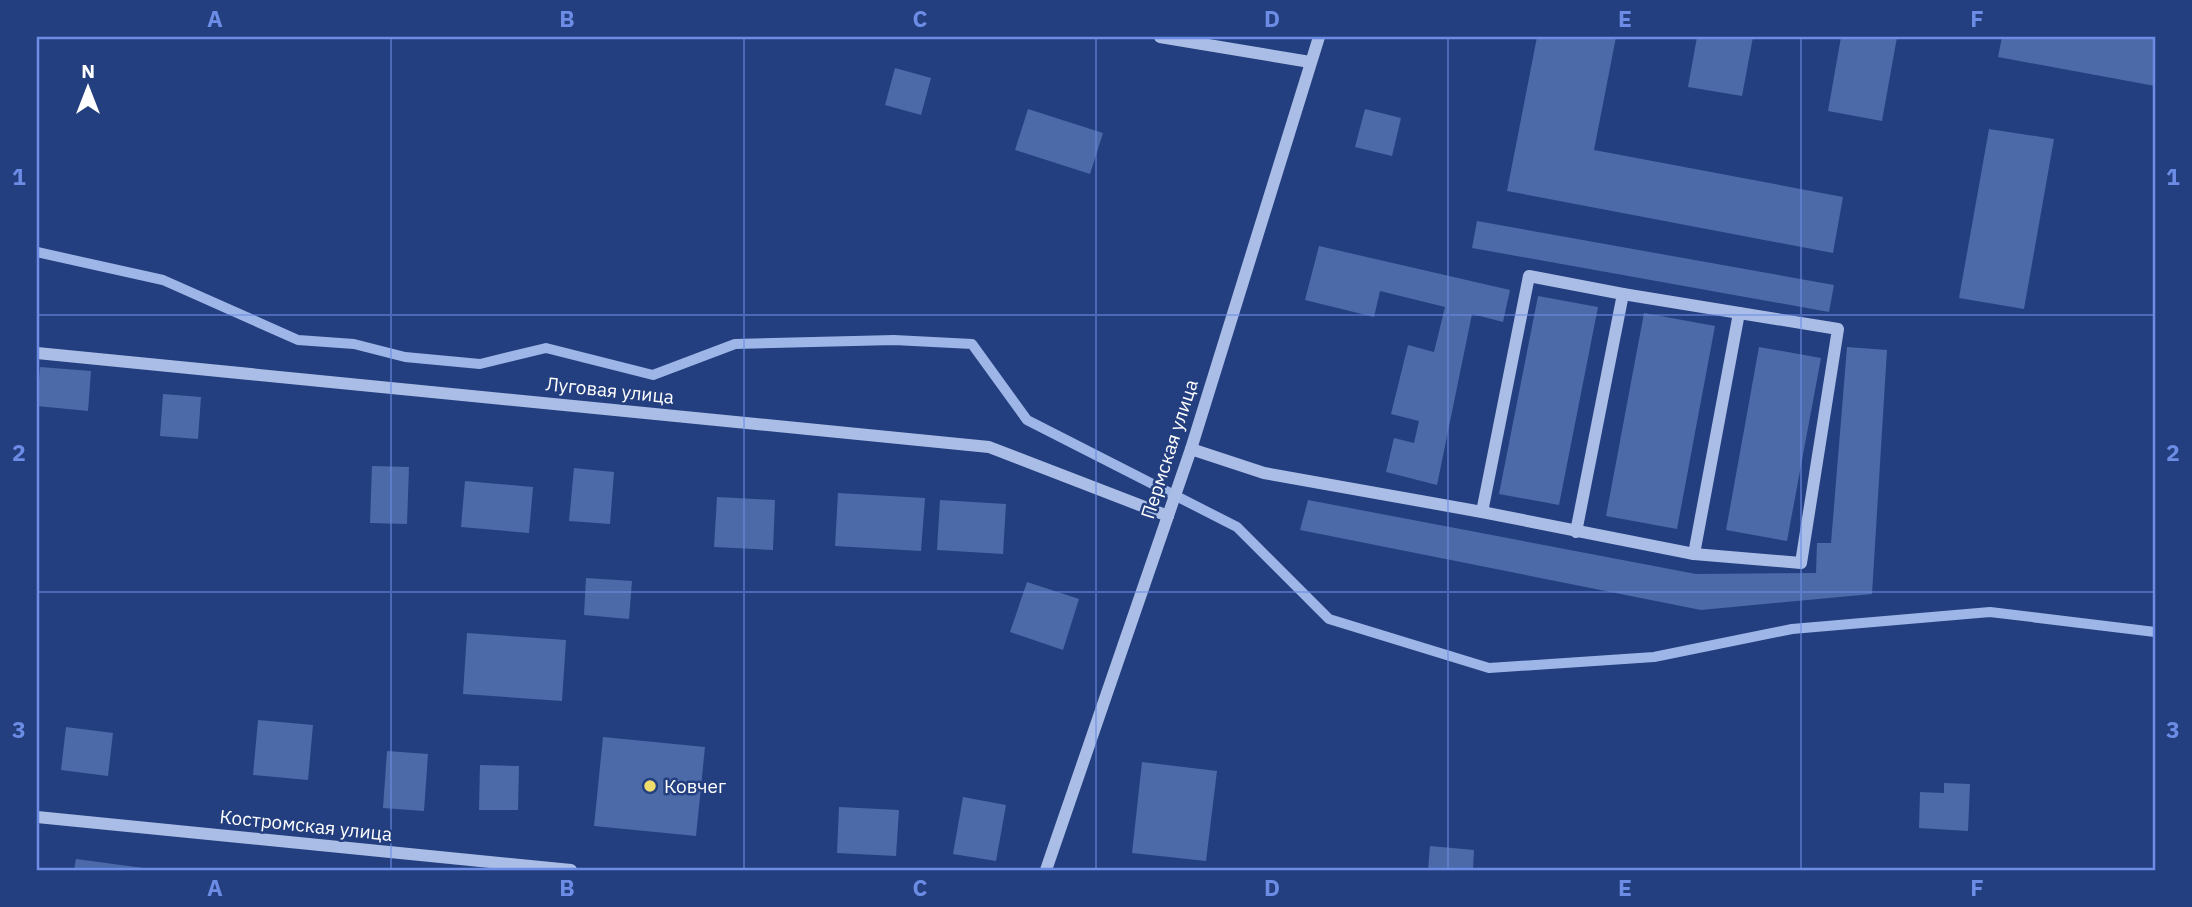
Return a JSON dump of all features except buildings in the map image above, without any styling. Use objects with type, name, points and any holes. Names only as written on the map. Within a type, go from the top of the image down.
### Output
[{"type":"street","points":[[1160,37],[1310,62]]},
{"type":"street","name":"Пермская улица","points":[[1046,870],[1191,449],[1319,37]]},
{"type":"street","points":[[1191,449],[1264,473],[1482,512],[1576,532],[1694,554],[1801,563],[1839,329],[1529,276],[1482,512]]},
{"type":"street","points":[[1576,532],[1623,294]]},
{"type":"street","points":[[1694,554],[1739,313]]},
{"type":"street","name":"Луговая улица","points":[[37,353],[989,447],[1168,516]]},
{"type":"street","name":"Костромская улица","points":[[37,817],[571,870]]},
{"type":"waterway","points":[[37,252],[163,280],[298,340],[354,344],[405,357],[480,364],[546,348],[653,375],[735,344],[894,340],[972,344],[1027,420],[1237,527],[1329,619],[1489,668],[1654,657],[1792,629],[1990,612],[2155,632]]},
{"type":"place","name":"Ковчег","points":[[650,786]]}]
